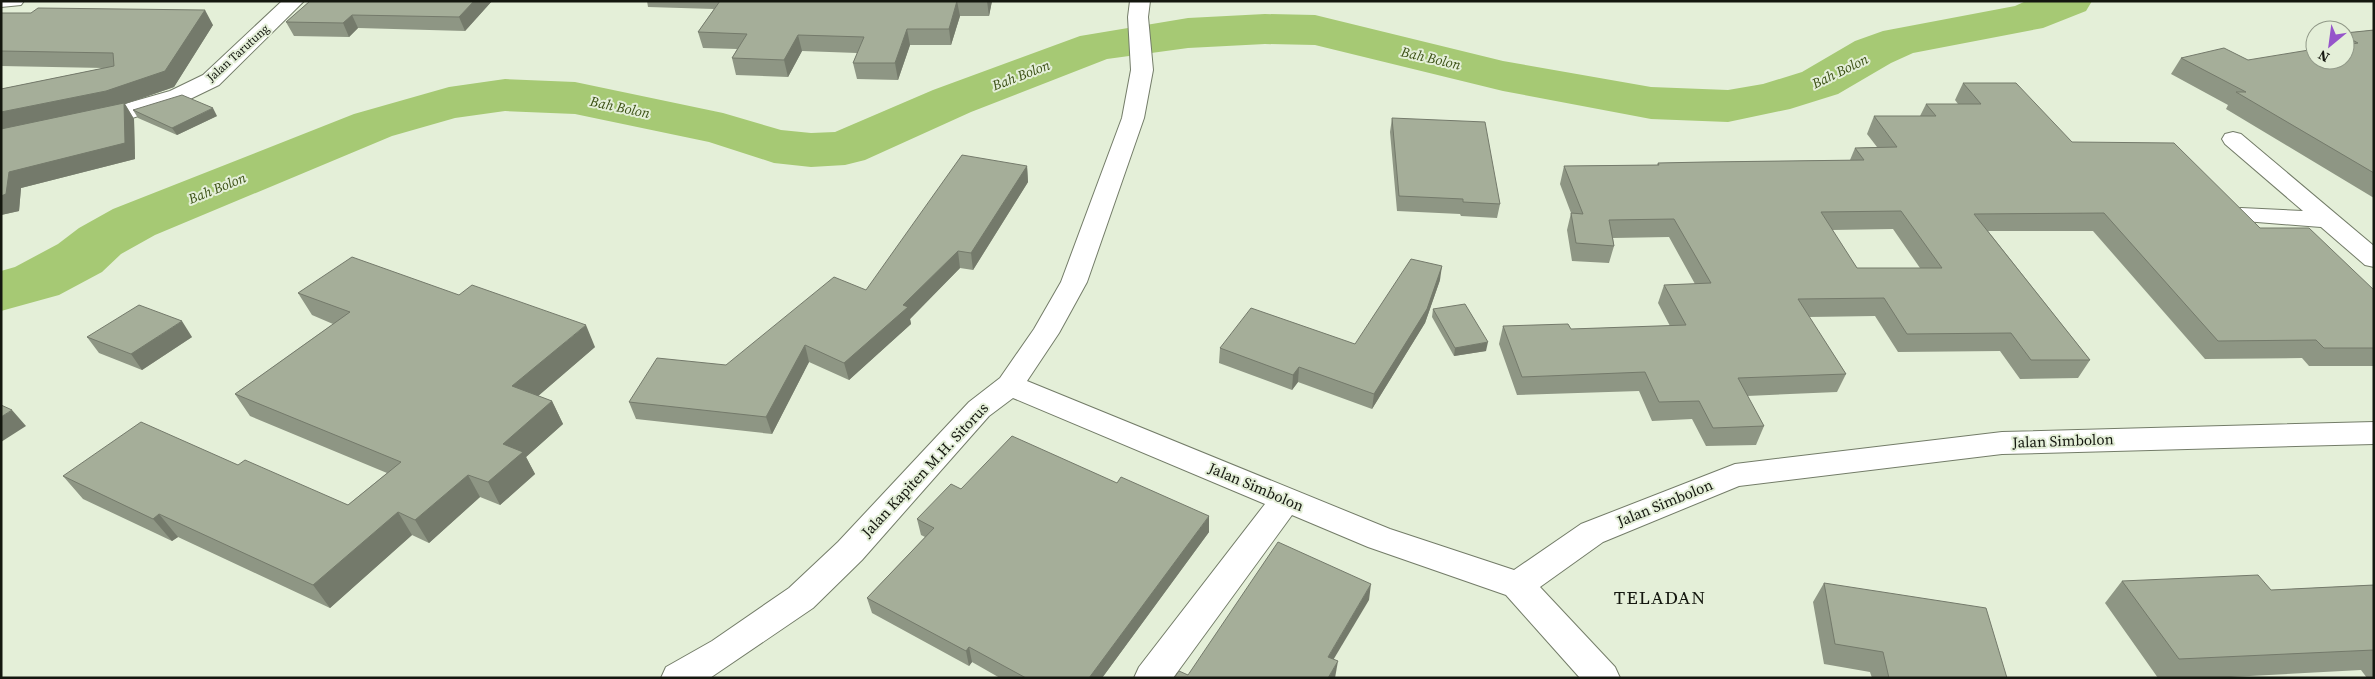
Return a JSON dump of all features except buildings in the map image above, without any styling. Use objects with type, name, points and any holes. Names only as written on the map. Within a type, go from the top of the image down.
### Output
[{"type":"street","points":[[1,1],[14,1]]},
{"type":"street","name":"Jalan Tarutung","points":[[75,123],[121,114],[155,104],[178,96],[211,80],[294,1]]},
{"type":"street","name":"Jalan Kapiten M.H. Sitorus","points":[[679,678],[724,651],[801,598],[850,551],[979,409],[1010,385],[1046,333],[1074,282],[1133,118],[1142,70],[1139,9]]},
{"type":"street","points":[[2233,139],[2374,259]]},
{"type":"street","points":[[2241,216],[2330,220]]},
{"type":"street","name":"Jalan Simbolon","points":[[1010,385],[1379,538],[1518,585],[1592,533],[1734,475],[2002,443],[2374,433]]},
{"type":"street","points":[[1152,678],[1286,499]]},
{"type":"street","points":[[1518,585],[1602,678]]},
{"type":"waterway","name":"Bah Bolon","points":[[1,291],[37,281],[80,258],[100,241],[134,222],[373,125],[449,103],[505,95],[575,98],[723,129],[774,146],[811,150],[845,148],[952,101],[1097,46],[1188,33],[1265,29],[1315,30],[1503,76],[1651,103],[1728,106],[1771,98],[1820,83],[1873,52],[1900,41],[2026,18],[2069,1]]},
{"type":"district","name":"TELADAN","points":[[1660,597]]}]
